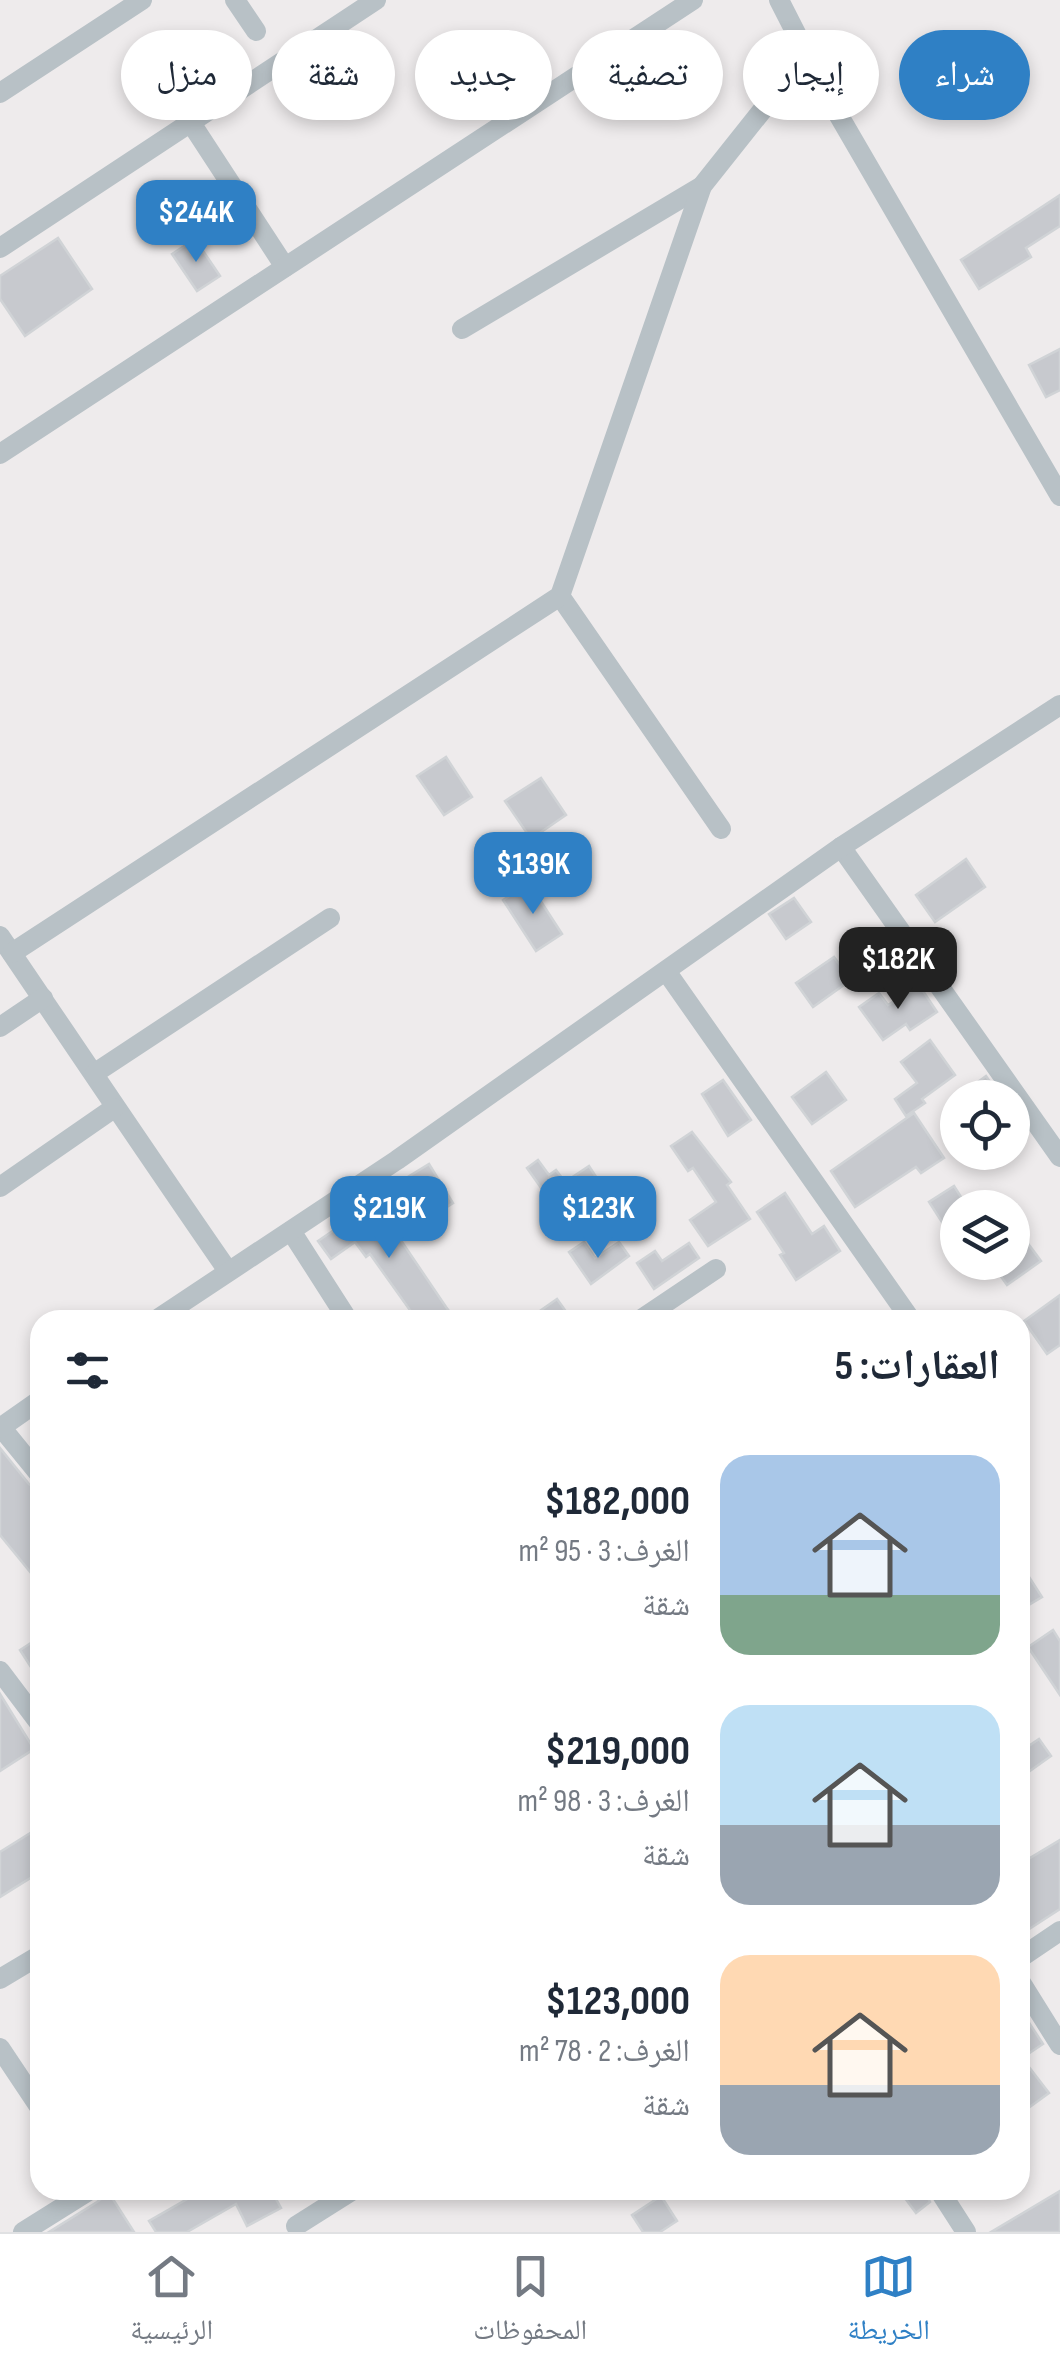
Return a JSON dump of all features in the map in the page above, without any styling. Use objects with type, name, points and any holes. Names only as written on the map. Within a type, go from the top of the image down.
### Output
[{"type":"street","points":[[0,93],[142,0]]},
{"type":"street","points":[[235,0],[256,31]]},
{"type":"street","points":[[0,248],[376,0]]},
{"type":"street","points":[[0,454],[694,0]]},
{"type":"street","points":[[779,0],[795,30]]},
{"type":"street","points":[[228,1270],[6,945],[560,596],[702,186],[754,120]]},
{"type":"street","points":[[841,120],[1060,496]]},
{"type":"street","points":[[191,123],[285,267]]},
{"type":"street","points":[[462,329],[702,186]]},
{"type":"street","points":[[560,596],[721,829]]},
{"type":"street","points":[[170,1310],[841,848],[1060,704]]},
{"type":"street","points":[[841,848],[1060,1157]]},
{"type":"street","points":[[95,1073],[330,918]]},
{"type":"street","points":[[666,971],[905,1310]]},
{"type":"street","points":[[0,1027],[42,998]]},
{"type":"street","points":[[0,1187],[114,1108]]},
{"type":"street","points":[[290,1231],[341,1310]]},
{"type":"street","points":[[655,1310],[716,1270]]},
{"type":"street","points":[[30,1407],[0,1427],[30,1463]]},
{"type":"street","points":[[0,1671],[30,1711]]},
{"type":"street","points":[[1030,1952],[1060,1932]]},
{"type":"street","points":[[0,1978],[30,1961]]},
{"type":"street","points":[[1030,1997],[1060,2045]]},
{"type":"street","points":[[0,2048],[30,2093]]},
{"type":"street","points":[[22,2232],[74,2200]]},
{"type":"street","points":[[296,2226],[336,2200]]},
{"type":"street","points":[[946,2200],[966,2232]]},
{"type":"building","points":[[1060,195],[1060,226],[1026,248],[1031,257],[979,289],[961,260]]},
{"type":"building","points":[[58,238],[92,289],[25,336],[0,299],[0,276]]},
{"type":"building","points":[[195,239],[220,276],[197,291],[172,254]]},
{"type":"building","points":[[1060,349],[1060,390],[1046,397],[1029,365]]},
{"type":"building","points":[[446,757],[472,797],[444,815],[417,776]]},
{"type":"building","points":[[541,778],[566,815],[531,839],[505,801]]},
{"type":"building","points":[[966,859],[985,887],[935,922],[916,895]]},
{"type":"building","points":[[529,883],[562,934],[536,951],[503,900]]},
{"type":"building","points":[[794,898],[811,922],[786,939],[769,914]]},
{"type":"building","points":[[834,957],[851,980],[813,1007],[796,983]]},
{"type":"building","points":[[919,985],[937,1012],[910,1030],[906,1024],[883,1040],[859,1007],[879,993],[888,1005]]},
{"type":"building","points":[[930,1040],[955,1075],[940,1080],[940,1086],[922,1099],[925,1103],[906,1116],[895,1099],[917,1083],[901,1062]]},
{"type":"building","points":[[826,1072],[846,1100],[812,1124],[792,1097]]},
{"type":"building","points":[[723,1080],[751,1120],[728,1136],[702,1094]]},
{"type":"building","points":[[914,1113],[940,1152],[940,1161],[921,1173],[916,1167],[855,1207],[831,1171]]},
{"type":"building","points":[[692,1132],[731,1182],[727,1185],[750,1219],[708,1246],[690,1220],[716,1202],[693,1168],[688,1171],[671,1146]]},
{"type":"building","points":[[538,1160],[549,1175],[556,1170],[565,1182],[589,1166],[598,1180],[575,1195],[580,1203],[561,1216],[527,1168]]},
{"type":"building","points":[[429,1164],[453,1203],[420,1224],[395,1185]]},
{"type":"building","points":[[785,1193],[812,1234],[824,1226],[840,1251],[796,1280],[780,1255],[784,1253],[757,1212]]},
{"type":"building","points":[[940,1195],[940,1219],[929,1202]]},
{"type":"building","points":[[375,1202],[448,1310],[410,1310],[370,1254],[366,1257],[355,1242],[331,1259],[318,1241]]},
{"type":"building","points":[[584,1242],[595,1258],[619,1242],[629,1256],[591,1284],[569,1252]]},
{"type":"building","points":[[689,1243],[699,1258],[654,1289],[637,1263],[655,1251],[662,1261]]},
{"type":"building","points":[[1030,1246],[1041,1261],[1030,1269]]},
{"type":"building","points":[[1060,1295],[1060,1345],[1047,1354],[1030,1330],[1030,1317]]},
{"type":"building","points":[[557,1299],[565,1310],[541,1310]]},
{"type":"building","points":[[0,1448],[30,1485],[30,1572],[0,1535]]},
{"type":"building","points":[[1030,1578],[1042,1597],[1030,1604]]},
{"type":"building","points":[[1053,1630],[1060,1641],[1060,1695],[1030,1650],[1030,1646]]},
{"type":"building","points":[[30,1644],[30,1666],[20,1650]]},
{"type":"building","points":[[0,1694],[30,1743],[30,1752],[0,1771]]},
{"type":"building","points":[[1039,1739],[1051,1756],[1030,1771],[1030,1745]]},
{"type":"building","points":[[30,1833],[30,1878],[0,1897],[0,1852]]},
{"type":"building","points":[[1060,1840],[1060,1909],[1030,1928],[1030,1858]]},
{"type":"building","points":[[1030,2024],[1043,2044],[1030,2053]]},
{"type":"building","points":[[1030,2068],[1049,2093],[1030,2107]]},
{"type":"building","points":[[1060,2191],[1060,2232],[991,2232]]},
{"type":"building","points":[[113,2200],[134,2232],[49,2232],[97,2202]]},
{"type":"building","points":[[186,2200],[277,2200],[281,2208],[247,2226],[236,2204],[187,2232],[156,2232],[149,2221]]},
{"type":"building","points":[[655,2200],[664,2200],[677,2221],[660,2232],[643,2232],[632,2215]]},
{"type":"building","points":[[906,2200],[929,2200],[930,2202],[916,2213]]}]
